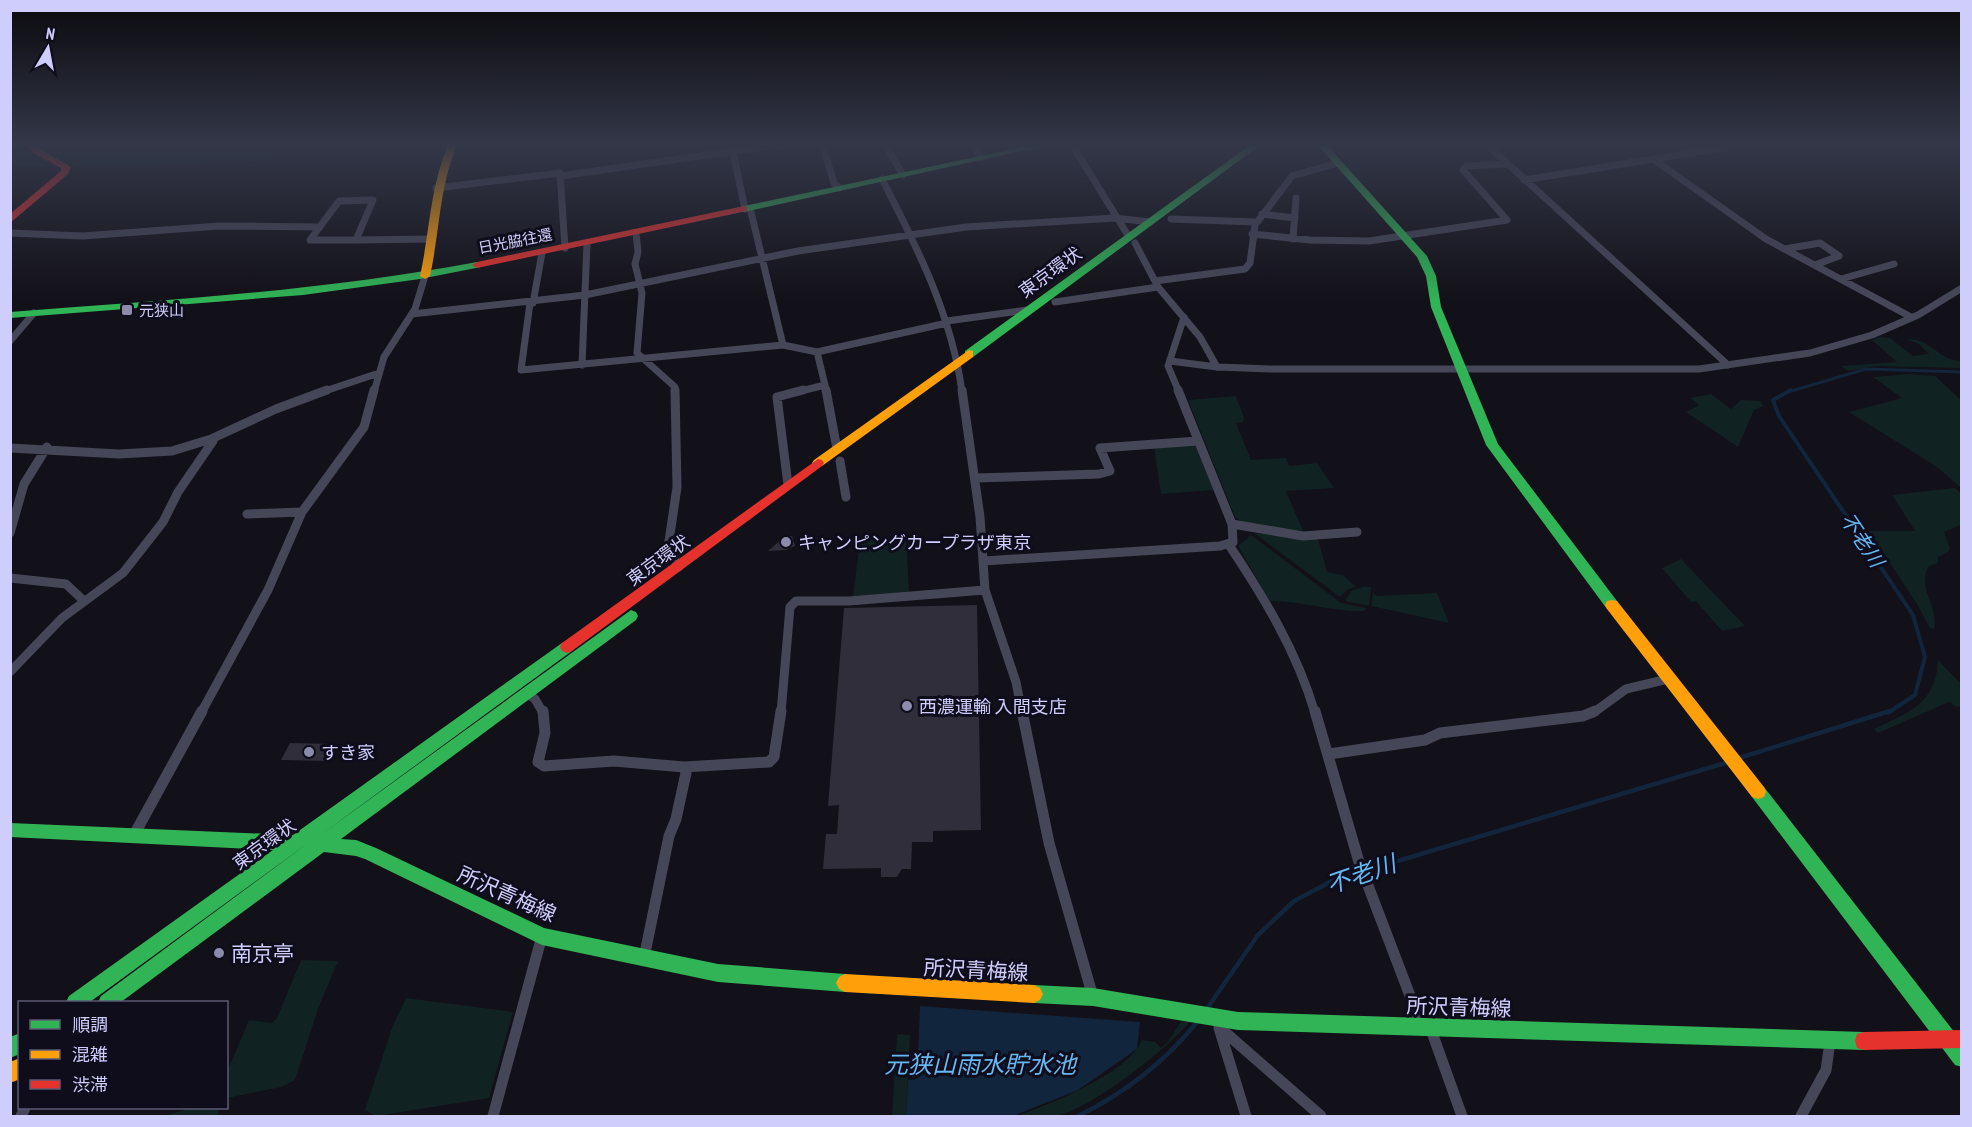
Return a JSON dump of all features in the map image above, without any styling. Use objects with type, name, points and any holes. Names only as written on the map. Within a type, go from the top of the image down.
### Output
[{"type":"main road","points":[[14,214],[36,196]]},
{"type":"main road","points":[[425,276],[432,239],[435,196]]},
{"type":"main road","name":"日光脇往還","points":[[10,315],[351,286],[425,276],[804,196]]},
{"type":"main road","name":"東京環状","points":[[108,1001],[526,693],[838,455],[958,368],[1055,302],[1132,240],[1150,222],[1186,196]]},
{"type":"main road","name":"東京環状","points":[[958,368],[1029,310],[1132,240],[1171,219],[1203,196]]},
{"type":"main road","points":[[1368,196],[1407,237],[1428,267],[1436,307],[1492,446],[1668,679],[1739,767],[1962,1058]]},
{"type":"main road","name":"東京環状","points":[[76,1001],[679,567],[788,485],[838,455]]},
{"type":"main road","name":"所沢青梅線","points":[[10,830],[323,844],[356,848],[542,936],[718,973],[893,987],[1093,997],[1192,1012],[1217,1022],[1426,1027],[1830,1042],[1962,1039]]},
{"type":"street","points":[[561,196],[565,248]]},
{"type":"street","points":[[744,196],[783,345]]},
{"type":"street","points":[[890,196],[911,236],[947,322],[958,368],[976,478],[985,590],[1016,682],[1049,843],[1093,997]]},
{"type":"street","points":[[1103,196],[1114,218],[1132,240],[1157,284],[1200,337],[1217,367]]},
{"type":"street","points":[[1055,302],[1245,269],[1250,263],[1252,234],[1256,222],[1277,196]]},
{"type":"street","points":[[1252,234],[1293,239],[1407,237],[1507,219],[1486,196]]},
{"type":"street","points":[[1541,196],[1728,364]]},
{"type":"street","points":[[1705,196],[1766,239],[1911,317]]},
{"type":"street","points":[[1293,239],[1296,198]]},
{"type":"street","points":[[356,240],[374,200],[339,201],[310,240],[356,240],[432,239]]},
{"type":"street","points":[[1262,214],[1295,218]]},
{"type":"street","points":[[412,314],[532,303],[585,295],[762,258],[966,227],[1114,218],[1150,222]]},
{"type":"street","points":[[1171,219],[1256,222]]},
{"type":"street","points":[[10,233],[39,237],[96,236],[248,225],[320,227]]},
{"type":"street","points":[[636,233],[638,252],[635,264],[642,293],[637,353],[641,359],[675,387],[677,487],[668,548],[679,567]]},
{"type":"street","points":[[582,365],[587,243]]},
{"type":"street","points":[[1784,249],[1821,243],[1839,256],[1815,266]]},
{"type":"street","points":[[542,253],[521,370],[783,345],[817,352],[947,322],[1029,310]]},
{"type":"street","points":[[1841,279],[1894,264]]},
{"type":"street","points":[[134,835],[268,590],[302,512],[364,427],[384,357],[412,314],[425,276]]},
{"type":"street","points":[[1170,361],[1217,367],[1655,371],[1810,353],[1826,346],[1892,328],[1958,296],[1962,288]]},
{"type":"street","points":[[10,341],[34,313]]},
{"type":"street","points":[[984,561],[1229,545],[1233,542],[1232,524],[1168,366],[1184,317]]},
{"type":"street","points":[[817,352],[846,497]]},
{"type":"street","points":[[10,448],[47,447],[126,456],[180,450],[213,441],[263,414],[379,374]]},
{"type":"street","points":[[788,485],[777,398],[825,385]]},
{"type":"street","points":[[10,672],[62,618],[123,573],[147,545],[213,441]]},
{"type":"street","points":[[976,478],[1099,474],[1110,471],[1100,448],[1198,441]]},
{"type":"street","points":[[10,534],[24,484],[47,447]]},
{"type":"street","points":[[247,514],[302,512]]},
{"type":"street","points":[[1232,524],[1303,536],[1357,532]]},
{"type":"street","points":[[1229,545],[1238,555],[1267,601],[1307,685],[1364,876],[1462,1116]]},
{"type":"street","points":[[10,578],[66,584],[84,601]]},
{"type":"street","points":[[526,693],[536,698],[544,709],[545,723],[538,762],[544,766],[614,761],[684,766],[769,762],[774,757],[782,703],[790,607],[796,601],[849,601],[985,590]]},
{"type":"street","points":[[1329,754],[1425,740],[1440,734],[1583,716],[1593,713],[1626,689],[1668,679]]},
{"type":"street","points":[[644,958],[669,836],[676,819],[683,785],[684,766]]},
{"type":"street","points":[[493,1116],[542,936]]},
{"type":"street","points":[[1217,1022],[1246,1116]]},
{"type":"street","points":[[1217,1022],[1321,1116]]},
{"type":"street","points":[[1801,1116],[1826,1070],[1830,1042]]},
{"type":"shaded area","points":[[1880,337],[1890,338],[1913,356],[1929,354],[1919,344],[1906,339],[1923,342],[1945,357],[1961,361],[1961,368],[1876,366],[1848,371],[1841,366],[1897,362],[1872,340]]},
{"type":"shaded area","points":[[1909,374],[1935,376],[1961,400],[1961,488],[1937,467],[1849,412],[1902,398],[1873,377]]},
{"type":"shaded area","points":[[1711,394],[1731,409],[1741,400],[1761,401],[1763,406],[1754,410],[1738,447],[1686,412],[1699,405],[1690,398]]},
{"type":"shaded area","points":[[1236,396],[1244,418],[1243,422],[1236,423],[1251,460],[1286,458],[1289,466],[1317,463],[1334,488],[1286,491],[1303,531],[1244,523],[1235,517],[1188,400]]},
{"type":"shaded area","points":[[1192,444],[1197,446],[1214,490],[1161,494],[1154,447]]},
{"type":"shaded area","points":[[1955,488],[1961,493],[1961,525],[1944,532],[1950,548],[1948,552],[1938,557],[1938,563],[1929,566],[1926,574],[1926,589],[1934,612],[1934,629],[1930,628],[1869,531],[1915,531],[1892,495]]},
{"type":"shaded area","points":[[1254,533],[1318,539],[1327,572],[1343,575],[1356,587],[1348,589],[1340,597]]},
{"type":"shaded area","points":[[1251,535],[1341,603],[1366,608],[1364,611],[1352,611],[1270,601],[1238,546]]},
{"type":"shaded area","points":[[906,536],[909,593],[853,596],[860,541]]},
{"type":"shaded area","points":[[1681,559],[1745,626],[1722,631],[1696,601],[1691,602],[1662,568]]},
{"type":"shaded area","points":[[1371,587],[1369,606],[1345,601],[1351,591]]},
{"type":"shaded area","points":[[1373,592],[1376,596],[1437,593],[1449,623],[1371,606]]},
{"type":"shaded area","points":[[1938,660],[1961,684],[1961,706],[1956,707],[1949,702],[1878,733],[1874,729],[1909,711],[1926,697],[1936,675]]},
{"type":"shaded area","points":[[301,960],[338,961],[318,1009],[295,1080],[281,1087],[228,1098],[228,1070],[249,1020],[272,1023],[277,1018]]},
{"type":"shaded area","points":[[406,998],[513,1012],[489,1098],[376,1116],[365,1110],[393,1025]]},
{"type":"shaded area","points":[[1181,1021],[1190,1022],[1179,1034],[1127,1077],[1087,1103],[1070,1112],[1055,1116],[1018,1116],[1068,1095],[1106,1075],[1122,1064],[1142,1040],[1155,1042],[1161,1048],[1168,1042]]},
{"type":"shaded area","points":[[897,1034],[910,1035],[906,1116],[892,1116]]},
{"type":"shaded area","points":[[188,1109],[219,1109],[218,1116],[164,1116]]},
{"type":"water","name":"元狭山雨水貯水池","points":[[920,1006],[1140,1022],[1137,1049],[1078,1090],[1013,1116],[906,1116],[908,1080],[917,1079]]},
{"type":"building","name":"キャンピングカープラザ東京","points":[[792,536],[795,546],[786,550],[768,551],[783,538]]},
{"type":"building","name":"西濃運輸 入間支店","points":[[977,605],[981,830],[933,831],[933,842],[912,842],[911,869],[902,869],[897,877],[881,877],[881,868],[823,869],[826,834],[837,834],[839,805],[828,806],[844,608]]},
{"type":"building","name":"すき家","points":[[290,743],[336,744],[328,761],[281,760]]},
{"type":"waterway","name":"不老川","points":[[1788,392],[1866,369],[1962,372]]},
{"type":"waterway","name":"不老川","points":[[1791,390],[1773,400],[1779,416],[1913,615],[1925,657],[1915,695],[1888,713]]},
{"type":"waterway","name":"不老川","points":[[1739,758],[1890,711]]},
{"type":"waterway","name":"不老川","points":[[1206,1010],[1258,935],[1294,901],[1334,880],[1725,763]]},
{"type":"waterway","name":"不老川","points":[[1078,1116],[1128,1087],[1172,1050],[1198,1021]]},
{"type":"traffic: fast","points":[[744,209],[807,196]]},
{"type":"traffic: fast","points":[[969,354],[1187,196]]},
{"type":"traffic: fast","points":[[1367,196],[1422,256],[1431,276],[1436,307],[1492,445],[1612,605]]},
{"type":"traffic: fast","points":[[10,315],[303,291],[420,276],[477,265]]},
{"type":"traffic: fast","points":[[108,1001],[631,616]]},
{"type":"traffic: fast","points":[[76,1001],[567,647]]},
{"type":"traffic: fast","points":[[1758,792],[1962,1058]]},
{"type":"traffic: fast","points":[[10,830],[293,843]]},
{"type":"traffic: fast","points":[[318,844],[356,848],[370,853],[542,936],[718,973],[845,983]]},
{"type":"traffic: fast","points":[[1034,994],[1093,997],[1238,1021],[1864,1041]]},
{"type":"traffic: fast","points":[[10,1049],[18,1043]]},
{"type":"traffic: slow","points":[[425,276],[438,196]]},
{"type":"traffic: slow","points":[[818,463],[969,354]]},
{"type":"traffic: slow","points":[[1612,605],[1758,792]]},
{"type":"traffic: slow","points":[[845,983],[1034,994]]},
{"type":"traffic: slow","points":[[10,1074],[18,1068]]},
{"type":"traffic: jam","points":[[10,220],[38,196]]},
{"type":"traffic: jam","points":[[477,265],[744,209]]},
{"type":"traffic: jam","points":[[567,647],[818,463]]},
{"type":"traffic: jam","points":[[1864,1041],[1962,1039]]},
{"type":"place","name":"元狭山","points":[[127,310]]},
{"type":"place","name":"キャンピングカープラザ東京","points":[[786,542]]},
{"type":"place","name":"西濃運輸 入間支店","points":[[907,706]]},
{"type":"place","name":"すき家","points":[[309,752]]},
{"type":"place","name":"南京亭","points":[[219,953]]}]
